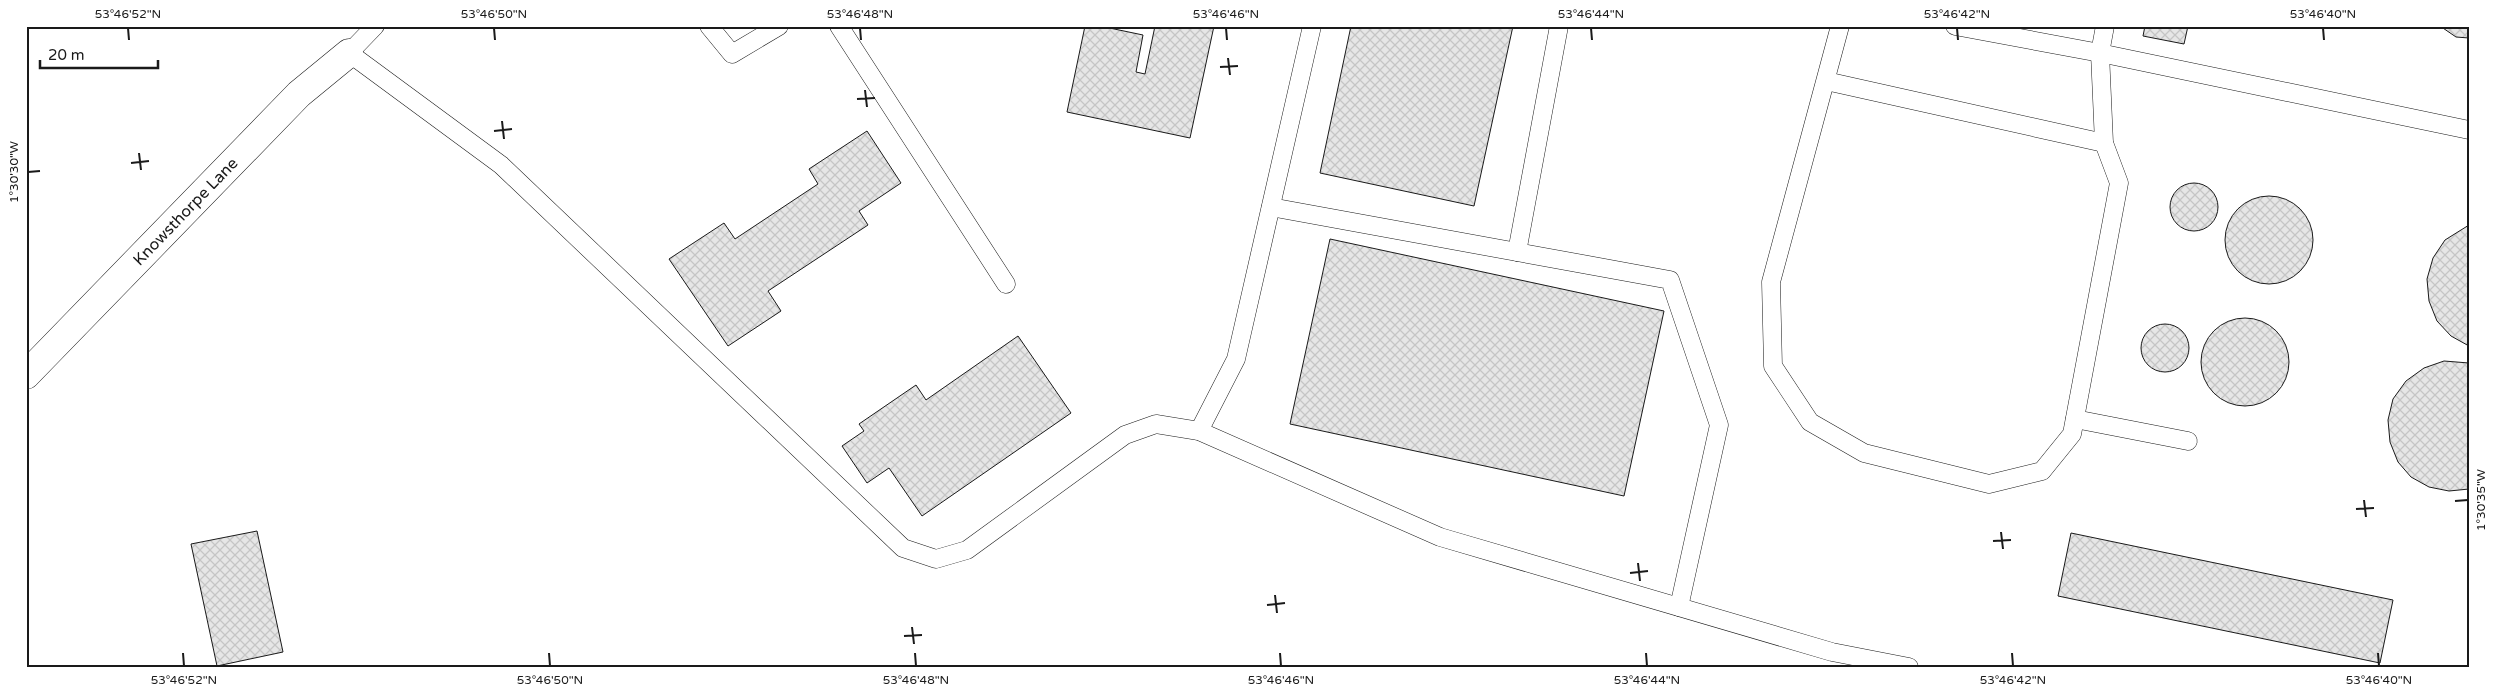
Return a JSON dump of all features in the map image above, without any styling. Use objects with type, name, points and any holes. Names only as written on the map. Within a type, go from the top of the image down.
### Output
[{"type":"street","name":"Knowsthorpe Lane","points":[[26,375],[299,94],[349,53]]},
{"type":"lane","points":[[375,26],[349,53],[501,165],[903,548],[936,559],[967,550],[1125,435],[1156,424],[1199,431],[1440,537],[1832,652],[1909,667]]},
{"type":"lane","points":[[709,26],[732,54],[779,26]]},
{"type":"lane","points":[[839,26],[1006,284]]},
{"type":"lane","points":[[1199,431],[1236,359],[1312,26]]},
{"type":"lane","points":[[1518,252],[1559,26]]},
{"type":"lane","points":[[1840,26],[1771,282],[1773,366],[1810,422],[1864,453],[1989,484],[2042,471],[2072,434],[2119,183],[2104,143],[2100,53],[2105,26]]},
{"type":"lane","points":[[1956,26],[2100,53],[2469,130]]},
{"type":"lane","points":[[1826,81],[2104,143]]},
{"type":"lane","points":[[1271,207],[1670,280],[1719,425],[1679,607]]},
{"type":"lane","points":[[2075,418],[2188,442]]},
{"type":"building","points":[[1085,26],[1100,26],[1143,35],[1136,72],[1145,74],[1155,26],[1214,26],[1190,138],[1067,112]]},
{"type":"building","points":[[1351,26],[1513,26],[1474,206],[1320,173]]},
{"type":"building","points":[[2145,26],[2188,26],[2184,44],[2143,36]]},
{"type":"building","points":[[2440,26],[2469,26],[2469,38],[2456,37]]},
{"type":"building","points":[[867,131],[901,183],[859,211],[868,225],[768,291],[781,311],[728,346],[669,259],[724,223],[735,239],[818,184],[809,169]]},
{"type":"building","points":[[2194,183],[2203,185],[2211,190],[2216,198],[2218,207],[2216,216],[2211,224],[2203,229],[2194,231],[2185,229],[2177,224],[2172,216],[2170,207],[2172,198],[2177,190],[2185,185]]},
{"type":"building","points":[[2269,196],[2286,199],[2300,209],[2310,223],[2313,240],[2310,257],[2300,271],[2286,281],[2269,284],[2252,281],[2238,271],[2228,257],[2225,240],[2228,223],[2238,209],[2252,199]]},
{"type":"building","points":[[2469,225],[2469,346],[2451,336],[2437,321],[2429,301],[2427,279],[2433,258],[2445,240]]},
{"type":"building","points":[[1330,239],[1664,311],[1624,496],[1290,424]]},
{"type":"building","points":[[2245,318],[2262,321],[2276,331],[2286,345],[2289,362],[2286,379],[2276,393],[2262,403],[2245,406],[2228,403],[2214,393],[2204,379],[2201,362],[2204,345],[2214,331],[2228,321]]},
{"type":"building","points":[[2165,324],[2174,326],[2182,331],[2187,339],[2189,348],[2187,357],[2182,365],[2174,370],[2165,372],[2156,370],[2148,365],[2143,357],[2141,348],[2143,339],[2148,331],[2156,326]]},
{"type":"building","points":[[1018,336],[1071,413],[922,516],[889,468],[867,483],[842,446],[864,431],[859,424],[916,385],[926,400]]},
{"type":"building","points":[[2444,361],[2469,363],[2469,489],[2449,491],[2429,487],[2411,477],[2398,462],[2390,442],[2388,420],[2393,399],[2406,381],[2424,368]]},
{"type":"building","points":[[257,531],[283,652],[217,666],[191,544]]},
{"type":"building","points":[[2071,533],[2393,600],[2380,663],[2058,596]]}]
